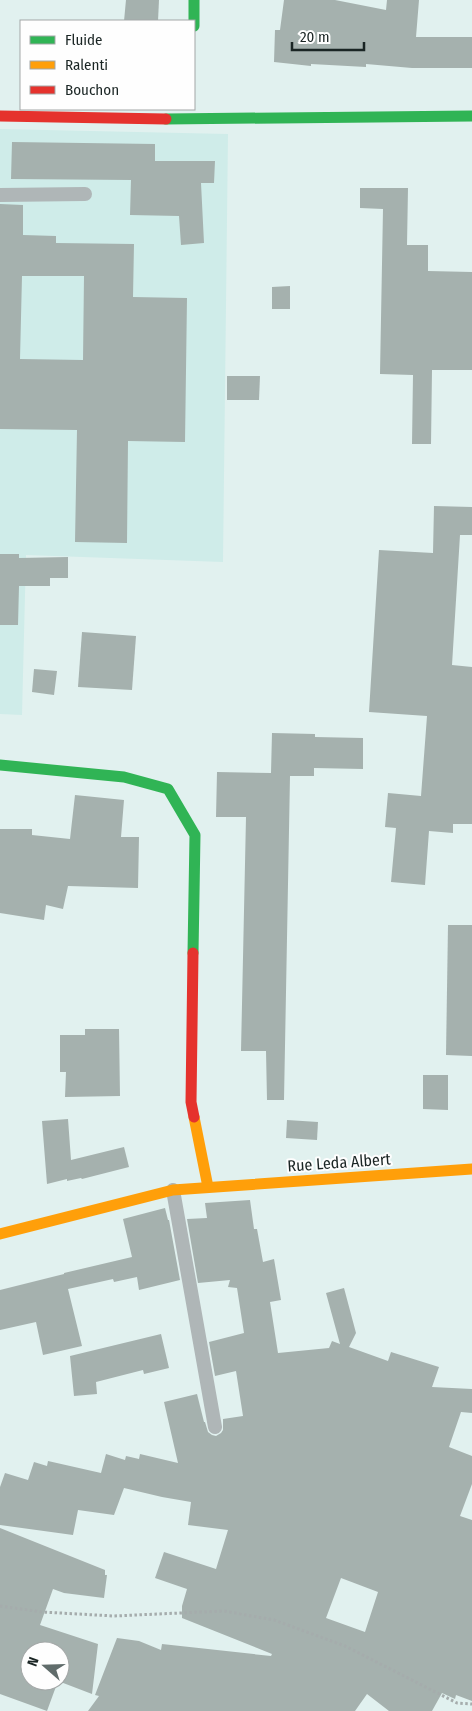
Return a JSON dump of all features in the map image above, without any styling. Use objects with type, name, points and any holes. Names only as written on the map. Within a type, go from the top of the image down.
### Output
[{"type":"street","points":[[194,0],[194,20]]},
{"type":"street","points":[[0,116],[191,114],[472,116]]},
{"type":"street","points":[[0,765],[124,777],[168,789],[195,835],[191,1102],[208,1187]]},
{"type":"street","name":"Rue Leda Albert","points":[[0,1234],[173,1190],[472,1169]]},
{"type":"lane","points":[[0,195],[85,194]]},
{"type":"lane","points":[[173,1190],[216,1427]]},
{"type":"path","points":[[0,1606],[42,1612],[114,1616],[224,1611],[274,1620],[345,1646],[457,1703],[472,1704]]},
{"type":"shaded area","points":[[0,129],[228,134],[223,562],[26,555],[22,715],[0,714]]},
{"type":"building","points":[[126,0],[159,0],[158,20],[124,20]]},
{"type":"building","points":[[284,0],[335,0],[386,10],[387,0],[419,0],[416,37],[472,37],[472,68],[412,68],[366,64],[366,67],[311,64],[311,66],[274,62],[275,30],[280,30]]},
{"type":"building","points":[[12,142],[155,144],[155,161],[215,161],[214,183],[201,183],[204,243],[181,245],[179,216],[130,215],[131,180],[11,179]]},
{"type":"building","points":[[360,188],[408,188],[407,245],[428,245],[428,271],[472,272],[472,370],[432,370],[431,444],[412,444],[413,375],[380,374],[383,209],[360,208]]},
{"type":"building","points":[[0,204],[23,205],[23,235],[56,236],[56,243],[134,244],[133,297],[187,298],[185,442],[128,441],[127,543],[75,542],[77,430],[0,429]],"holes":[[[22,276],[84,276],[83,360],[20,359]]]},
{"type":"building","points":[[290,286],[290,309],[272,309],[272,287]]},
{"type":"building","points":[[227,376],[260,376],[259,400],[227,400]]},
{"type":"building","points":[[434,506],[472,507],[472,535],[460,535],[452,665],[472,667],[472,824],[453,824],[453,833],[429,831],[425,885],[391,882],[396,828],[385,827],[388,793],[421,796],[427,716],[369,712],[379,550],[433,553]]},
{"type":"building","points":[[0,554],[19,554],[19,558],[68,557],[68,578],[50,578],[50,586],[19,586],[18,625],[0,625]]},
{"type":"building","points":[[82,632],[136,636],[132,690],[78,687]]},
{"type":"building","points":[[34,669],[57,671],[54,695],[32,692]]},
{"type":"building","points":[[272,733],[315,734],[315,737],[363,738],[363,769],[314,768],[314,776],[290,776],[284,1100],[267,1100],[266,1051],[241,1051],[246,817],[216,817],[217,772],[271,773]]},
{"type":"building","points":[[75,795],[124,800],[121,837],[139,837],[138,888],[68,886],[63,909],[46,905],[44,920],[0,913],[0,829],[32,829],[32,835],[70,839]]},
{"type":"building","points":[[448,925],[472,925],[472,1056],[446,1055]]},
{"type":"building","points":[[85,1029],[119,1029],[120,1096],[65,1097],[66,1072],[60,1072],[60,1035],[85,1035]]},
{"type":"building","points":[[423,1075],[448,1075],[448,1110],[423,1109]]},
{"type":"building","points":[[68,1119],[71,1160],[124,1147],[129,1167],[82,1179],[67,1181],[67,1179],[47,1184],[42,1121]]},
{"type":"building","points":[[287,1120],[318,1122],[317,1140],[286,1138]]},
{"type":"building","points":[[250,1200],[254,1229],[257,1229],[263,1262],[274,1259],[281,1300],[270,1302],[278,1353],[329,1348],[332,1341],[340,1344],[326,1293],[344,1288],[356,1333],[349,1347],[388,1361],[391,1352],[439,1367],[432,1387],[472,1389],[472,1413],[461,1412],[449,1447],[472,1456],[472,1484],[460,1516],[472,1520],[472,1701],[456,1695],[455,1699],[442,1693],[432,1711],[389,1711],[367,1694],[355,1711],[88,1711],[99,1696],[95,1695],[117,1638],[139,1641],[161,1650],[162,1644],[271,1656],[272,1654],[182,1618],[182,1606],[187,1589],[155,1578],[164,1552],[216,1569],[228,1530],[188,1525],[191,1502],[124,1488],[114,1515],[78,1510],[73,1535],[0,1525],[0,1487],[5,1473],[28,1480],[34,1462],[47,1466],[48,1461],[101,1473],[106,1454],[125,1460],[126,1456],[139,1459],[140,1454],[178,1463],[164,1402],[197,1394],[204,1422],[208,1432],[212,1435],[216,1436],[221,1433],[223,1430],[223,1419],[243,1416],[236,1371],[215,1376],[209,1342],[244,1333],[237,1288],[228,1287],[230,1280],[198,1283],[187,1219],[207,1218],[205,1203]],"holes":[[[341,1578],[378,1592],[365,1632],[326,1618]]]},
{"type":"building","points":[[165,1208],[180,1280],[139,1290],[137,1277],[114,1282],[113,1279],[68,1289],[82,1346],[43,1355],[36,1322],[0,1330],[0,1290],[132,1257],[123,1219]]},
{"type":"building","points":[[161,1334],[169,1368],[144,1374],[143,1370],[96,1382],[97,1394],[74,1396],[70,1356]]},
{"type":"building","points":[[0,1528],[105,1570],[105,1575],[107,1575],[104,1598],[64,1593],[53,1589],[40,1625],[98,1644],[92,1694],[70,1686],[70,1641],[20,1641],[20,1691],[54,1691],[47,1711],[0,1694]]},
{"type":"traffic: fast","points":[[194,0],[194,20]]},
{"type":"traffic: fast","points":[[166,119],[472,116]]},
{"type":"traffic: fast","points":[[0,765],[124,777],[168,789],[195,835],[193,953]]},
{"type":"traffic: slow","points":[[194,1117],[208,1187]]},
{"type":"traffic: slow","points":[[0,1234],[173,1190],[472,1169]]},
{"type":"traffic: jam","points":[[0,116],[166,119]]},
{"type":"traffic: jam","points":[[193,953],[191,1102],[194,1117]]}]
